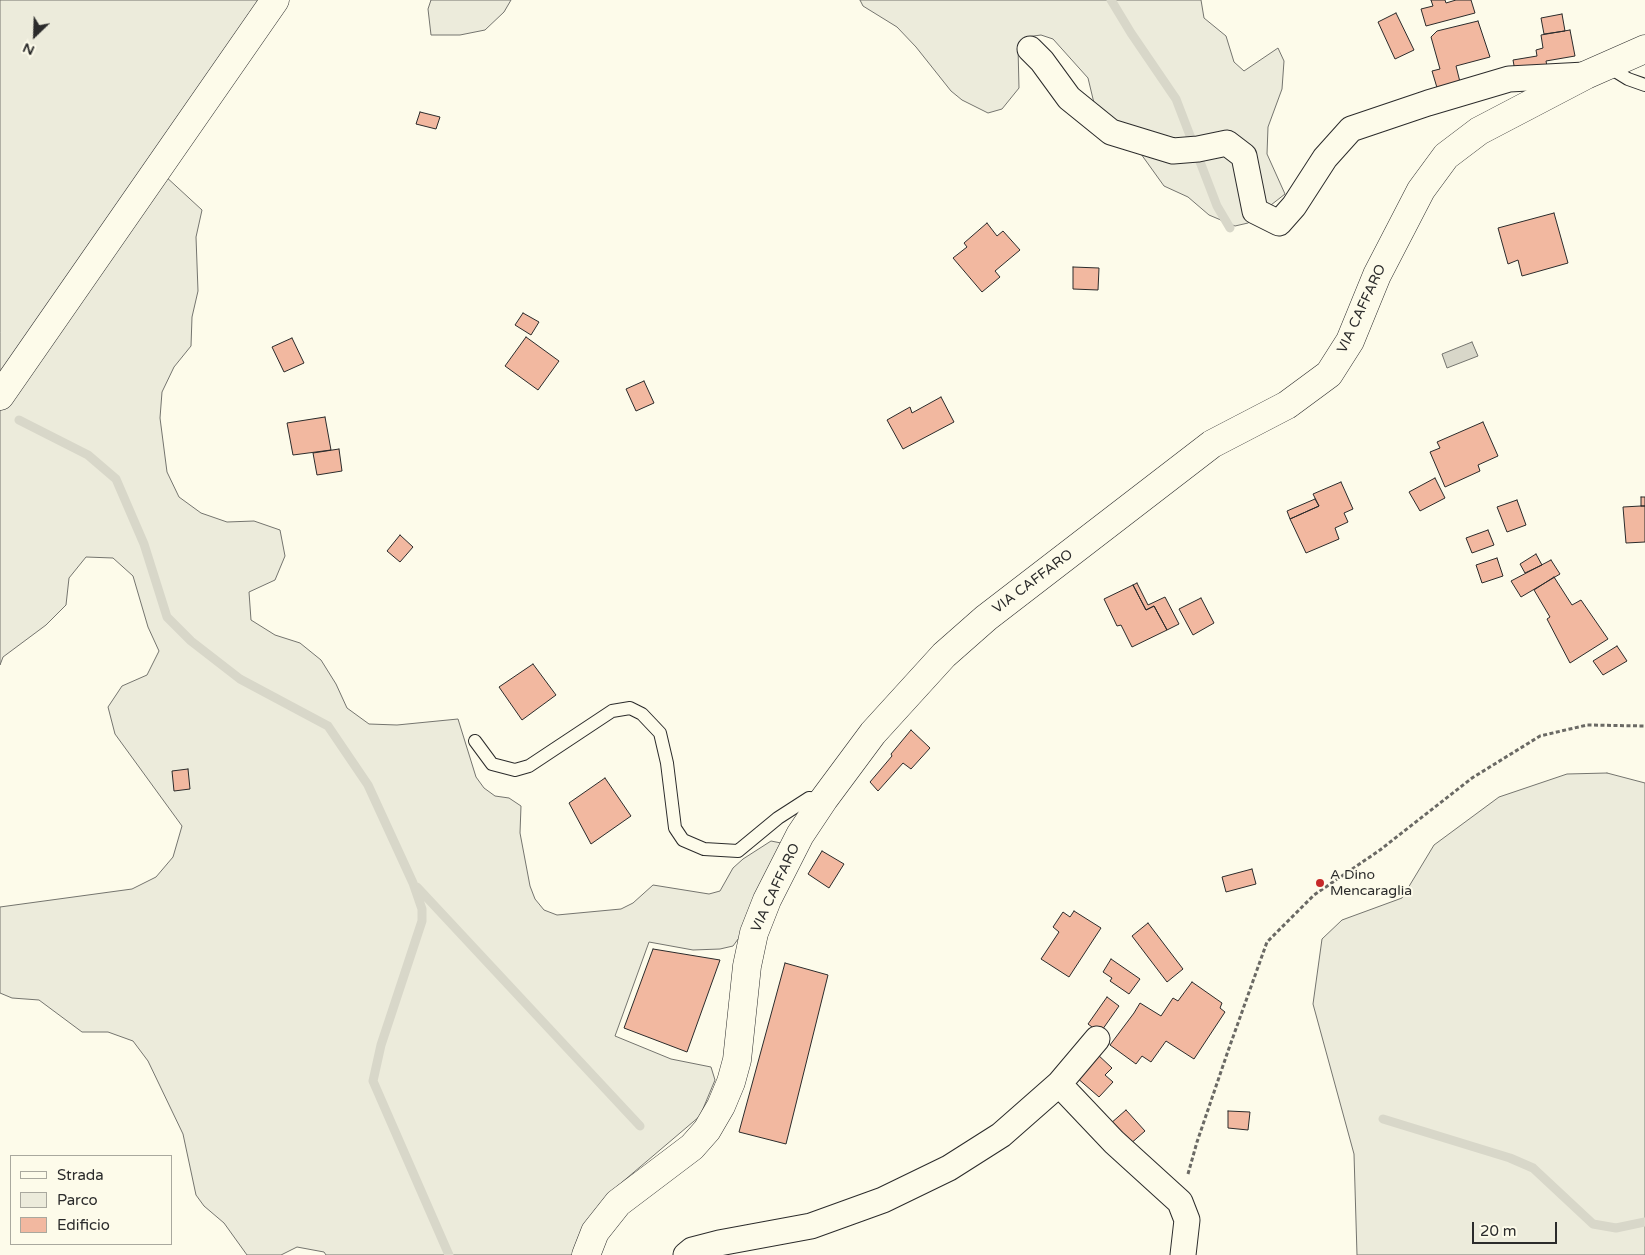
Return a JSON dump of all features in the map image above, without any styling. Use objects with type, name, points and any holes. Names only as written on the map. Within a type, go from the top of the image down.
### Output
[{"type":"main road","points":[[0,396],[275,0]]},
{"type":"main road","name":"VIA CAFFARO","points":[[586,1255],[595,1232],[618,1203],[692,1147],[707,1130],[721,1106],[731,1082],[737,1060],[747,966],[754,933],[767,900],[800,835],[873,733],[944,656],[986,618],[1212,444],[1288,405],[1329,374],[1350,341],[1377,275],[1421,190],[1446,156],[1479,131],[1596,70],[1645,49]]},
{"type":"street","points":[[1030,49],[1042,60],[1069,98],[1111,132],[1172,151],[1198,149],[1227,143],[1244,156],[1255,211],[1279,223],[1294,206],[1324,158],[1351,129],[1428,103],[1509,80],[1596,70]]},
{"type":"street","points":[[686,1255],[692,1250],[719,1243],[811,1226],[883,1200],[950,1168],[1002,1135],[1059,1084],[1096,1039]]},
{"type":"street","points":[[1059,1084],[1114,1142],[1180,1202],[1187,1220],[1183,1255]]},
{"type":"lane","points":[[1596,70],[1645,85]]},
{"type":"lane","points":[[475,741],[492,764],[515,770],[528,766],[612,711],[630,708],[642,714],[660,734],[667,763],[675,828],[683,840],[704,849],[738,851],[778,818],[809,798],[824,799]]},
{"type":"path","points":[[1180,1202],[1200,1133],[1267,942],[1314,895],[1380,850],[1472,778],[1540,736],[1587,725],[1645,726]]},
{"type":"green space","points":[[0,0],[260,0],[151,163],[202,210],[196,237],[198,291],[192,317],[191,346],[174,367],[162,392],[160,418],[167,472],[179,497],[201,513],[227,522],[254,521],[280,530],[285,556],[275,580],[249,592],[251,620],[275,635],[300,643],[321,660],[336,684],[347,708],[369,724],[397,725],[458,719],[476,777],[484,788],[495,796],[509,798],[521,806],[520,833],[530,886],[535,899],[544,910],[557,915],[621,909],[633,903],[653,885],[709,894],[720,891],[733,868],[743,859],[771,841],[781,843],[741,935],[733,946],[720,949],[693,950],[649,942],[615,1036],[671,1059],[711,1067],[715,1080],[700,1116],[607,1195],[579,1237],[574,1255],[326,1255],[324,1252],[297,1247],[281,1255],[247,1255],[224,1223],[204,1206],[196,1195],[183,1134],[148,1061],[133,1041],[108,1032],[82,1032],[39,1000],[12,998],[0,993],[0,907],[132,889],[156,877],[173,857],[182,826],[115,734],[108,707],[122,686],[147,675],[159,651],[148,627],[133,576],[113,558],[86,557],[69,578],[66,605],[46,625],[3,657],[0,665]]},
{"type":"green space","points":[[431,0],[511,0],[504,12],[485,30],[460,35],[431,35],[428,9]]},
{"type":"green space","points":[[860,0],[1201,0],[1204,18],[1226,36],[1234,62],[1244,71],[1278,48],[1284,61],[1282,89],[1268,127],[1267,154],[1285,194],[1248,223],[1235,226],[1209,215],[1188,197],[1164,186],[1141,154],[1105,136],[1099,124],[1088,78],[1053,39],[1041,35],[1026,37],[1018,47],[1019,88],[1002,109],[988,113],[962,100],[951,91],[916,47],[897,27],[863,6]]},
{"type":"green space","points":[[1607,773],[1645,783],[1645,1255],[1357,1255],[1354,1154],[1313,1004],[1322,939],[1342,920],[1402,898],[1434,845],[1499,797],[1567,774]]},
{"type":"shaded area","points":[[1472,342],[1478,356],[1447,368],[1442,354]]},
{"type":"building","points":[[1431,0],[1445,0],[1446,3],[1456,0],[1471,0],[1475,13],[1426,26],[1421,9],[1433,6]]},
{"type":"building","points":[[1396,13],[1414,50],[1395,59],[1378,22]]},
{"type":"building","points":[[1562,14],[1565,31],[1544,34],[1541,18]]},
{"type":"building","points":[[1478,21],[1490,57],[1456,66],[1461,86],[1438,91],[1432,71],[1440,69],[1431,37],[1437,31]]},
{"type":"building","points":[[1570,30],[1575,56],[1546,61],[1547,66],[1515,71],[1513,60],[1537,56],[1536,50],[1543,48],[1541,35]]},
{"type":"building","points":[[420,112],[440,117],[436,129],[416,124]]},
{"type":"building","points":[[1554,213],[1568,263],[1522,276],[1518,260],[1508,264],[1498,228]]},
{"type":"building","points":[[987,223],[997,236],[1003,231],[1020,250],[995,271],[1000,277],[982,292],[953,258],[967,247],[964,243]]},
{"type":"building","points":[[1073,267],[1099,268],[1098,290],[1073,289]]},
{"type":"building","points":[[523,313],[539,322],[531,335],[515,325]]},
{"type":"building","points":[[526,337],[559,361],[538,390],[505,366]]},
{"type":"building","points":[[292,338],[304,363],[284,372],[272,347]]},
{"type":"building","points":[[644,381],[654,403],[636,411],[626,389]]},
{"type":"building","points":[[941,397],[954,422],[903,449],[887,420],[910,407],[912,413]]},
{"type":"building","points":[[325,417],[331,450],[293,455],[287,423]]},
{"type":"building","points":[[1483,422],[1498,456],[1478,465],[1480,471],[1445,487],[1430,452],[1440,448],[1437,442]]},
{"type":"building","points":[[339,449],[342,471],[317,475],[313,453]]},
{"type":"building","points":[[1435,478],[1445,498],[1420,511],[1409,492]]},
{"type":"building","points":[[1341,482],[1353,509],[1344,513],[1348,522],[1335,528],[1339,539],[1306,553],[1290,519],[1319,506],[1313,494]]},
{"type":"building","points":[[1641,497],[1645,497],[1645,506],[1641,506]]},
{"type":"building","points":[[1315,499],[1319,506],[1290,519],[1287,511]]},
{"type":"building","points":[[1517,500],[1526,525],[1507,532],[1497,507]]},
{"type":"building","points":[[1645,506],[1645,542],[1626,543],[1623,507]]},
{"type":"building","points":[[1488,530],[1494,545],[1472,553],[1466,538]]},
{"type":"building","points":[[400,535],[413,547],[400,562],[387,551]]},
{"type":"building","points":[[1536,554],[1542,565],[1525,573],[1520,564]]},
{"type":"building","points":[[1497,558],[1503,576],[1482,583],[1476,565]]},
{"type":"building","points":[[1551,560],[1560,574],[1521,597],[1511,581]]},
{"type":"building","points":[[1554,577],[1572,605],[1581,600],[1608,639],[1570,663],[1547,619],[1550,617],[1534,590]]},
{"type":"building","points":[[1137,583],[1148,605],[1165,597],[1179,624],[1167,630],[1154,606],[1146,610],[1133,585]]},
{"type":"building","points":[[1133,585],[1146,610],[1154,606],[1167,630],[1132,647],[1121,625],[1117,626],[1104,599]]},
{"type":"building","points":[[1201,598],[1214,623],[1193,635],[1179,609]]},
{"type":"building","points":[[1617,646],[1627,661],[1603,675],[1593,661]]},
{"type":"building","points":[[533,664],[556,695],[522,720],[499,687]]},
{"type":"building","points":[[911,730],[930,748],[911,769],[903,763],[878,791],[870,782]]},
{"type":"building","points":[[188,769],[190,789],[174,791],[172,771]]},
{"type":"building","points":[[605,778],[631,816],[591,844],[569,803]]},
{"type":"building","points":[[822,851],[844,864],[829,888],[808,874]]},
{"type":"building","points":[[1252,869],[1256,884],[1226,892],[1222,877]]},
{"type":"building","points":[[1074,911],[1101,928],[1069,977],[1041,959],[1059,932],[1053,927],[1063,912],[1070,917]]},
{"type":"building","points":[[1148,923],[1183,969],[1167,982],[1132,936]]},
{"type":"building","points":[[653,949],[720,960],[687,1052],[624,1028]]},
{"type":"building","points":[[1111,959],[1140,979],[1129,994],[1110,981],[1112,978],[1103,972]]},
{"type":"building","points":[[785,963],[828,975],[786,1144],[739,1132]]},
{"type":"building","points":[[1192,982],[1222,1003],[1220,1008],[1225,1012],[1194,1059],[1166,1041],[1151,1062],[1142,1056],[1136,1064],[1110,1045],[1140,1003],[1161,1016],[1173,998],[1178,1001]]},
{"type":"building","points":[[1107,997],[1119,1006],[1100,1033],[1088,1024]]},
{"type":"building","points":[[1096,1053],[1112,1068],[1105,1075],[1113,1082],[1099,1097],[1076,1077]]},
{"type":"building","points":[[1126,1110],[1145,1131],[1129,1145],[1110,1124]]},
{"type":"building","points":[[1228,1111],[1250,1112],[1248,1130],[1228,1128]]},
{"type":"waterway","points":[[1111,0],[1176,99],[1217,206],[1230,228]]},
{"type":"waterway","points":[[19,420],[88,455],[116,479],[144,544],[167,617],[191,641],[240,679],[328,726],[368,785],[413,883],[422,909],[422,921],[381,1045],[373,1081],[449,1255]]},
{"type":"waterway","points":[[417,887],[640,1126]]},
{"type":"waterway","points":[[1383,1119],[1510,1158],[1533,1168],[1593,1224],[1616,1228],[1645,1222]]},
{"type":"place","name":"A Dino Mencaraglia","points":[[1320,883]]}]
